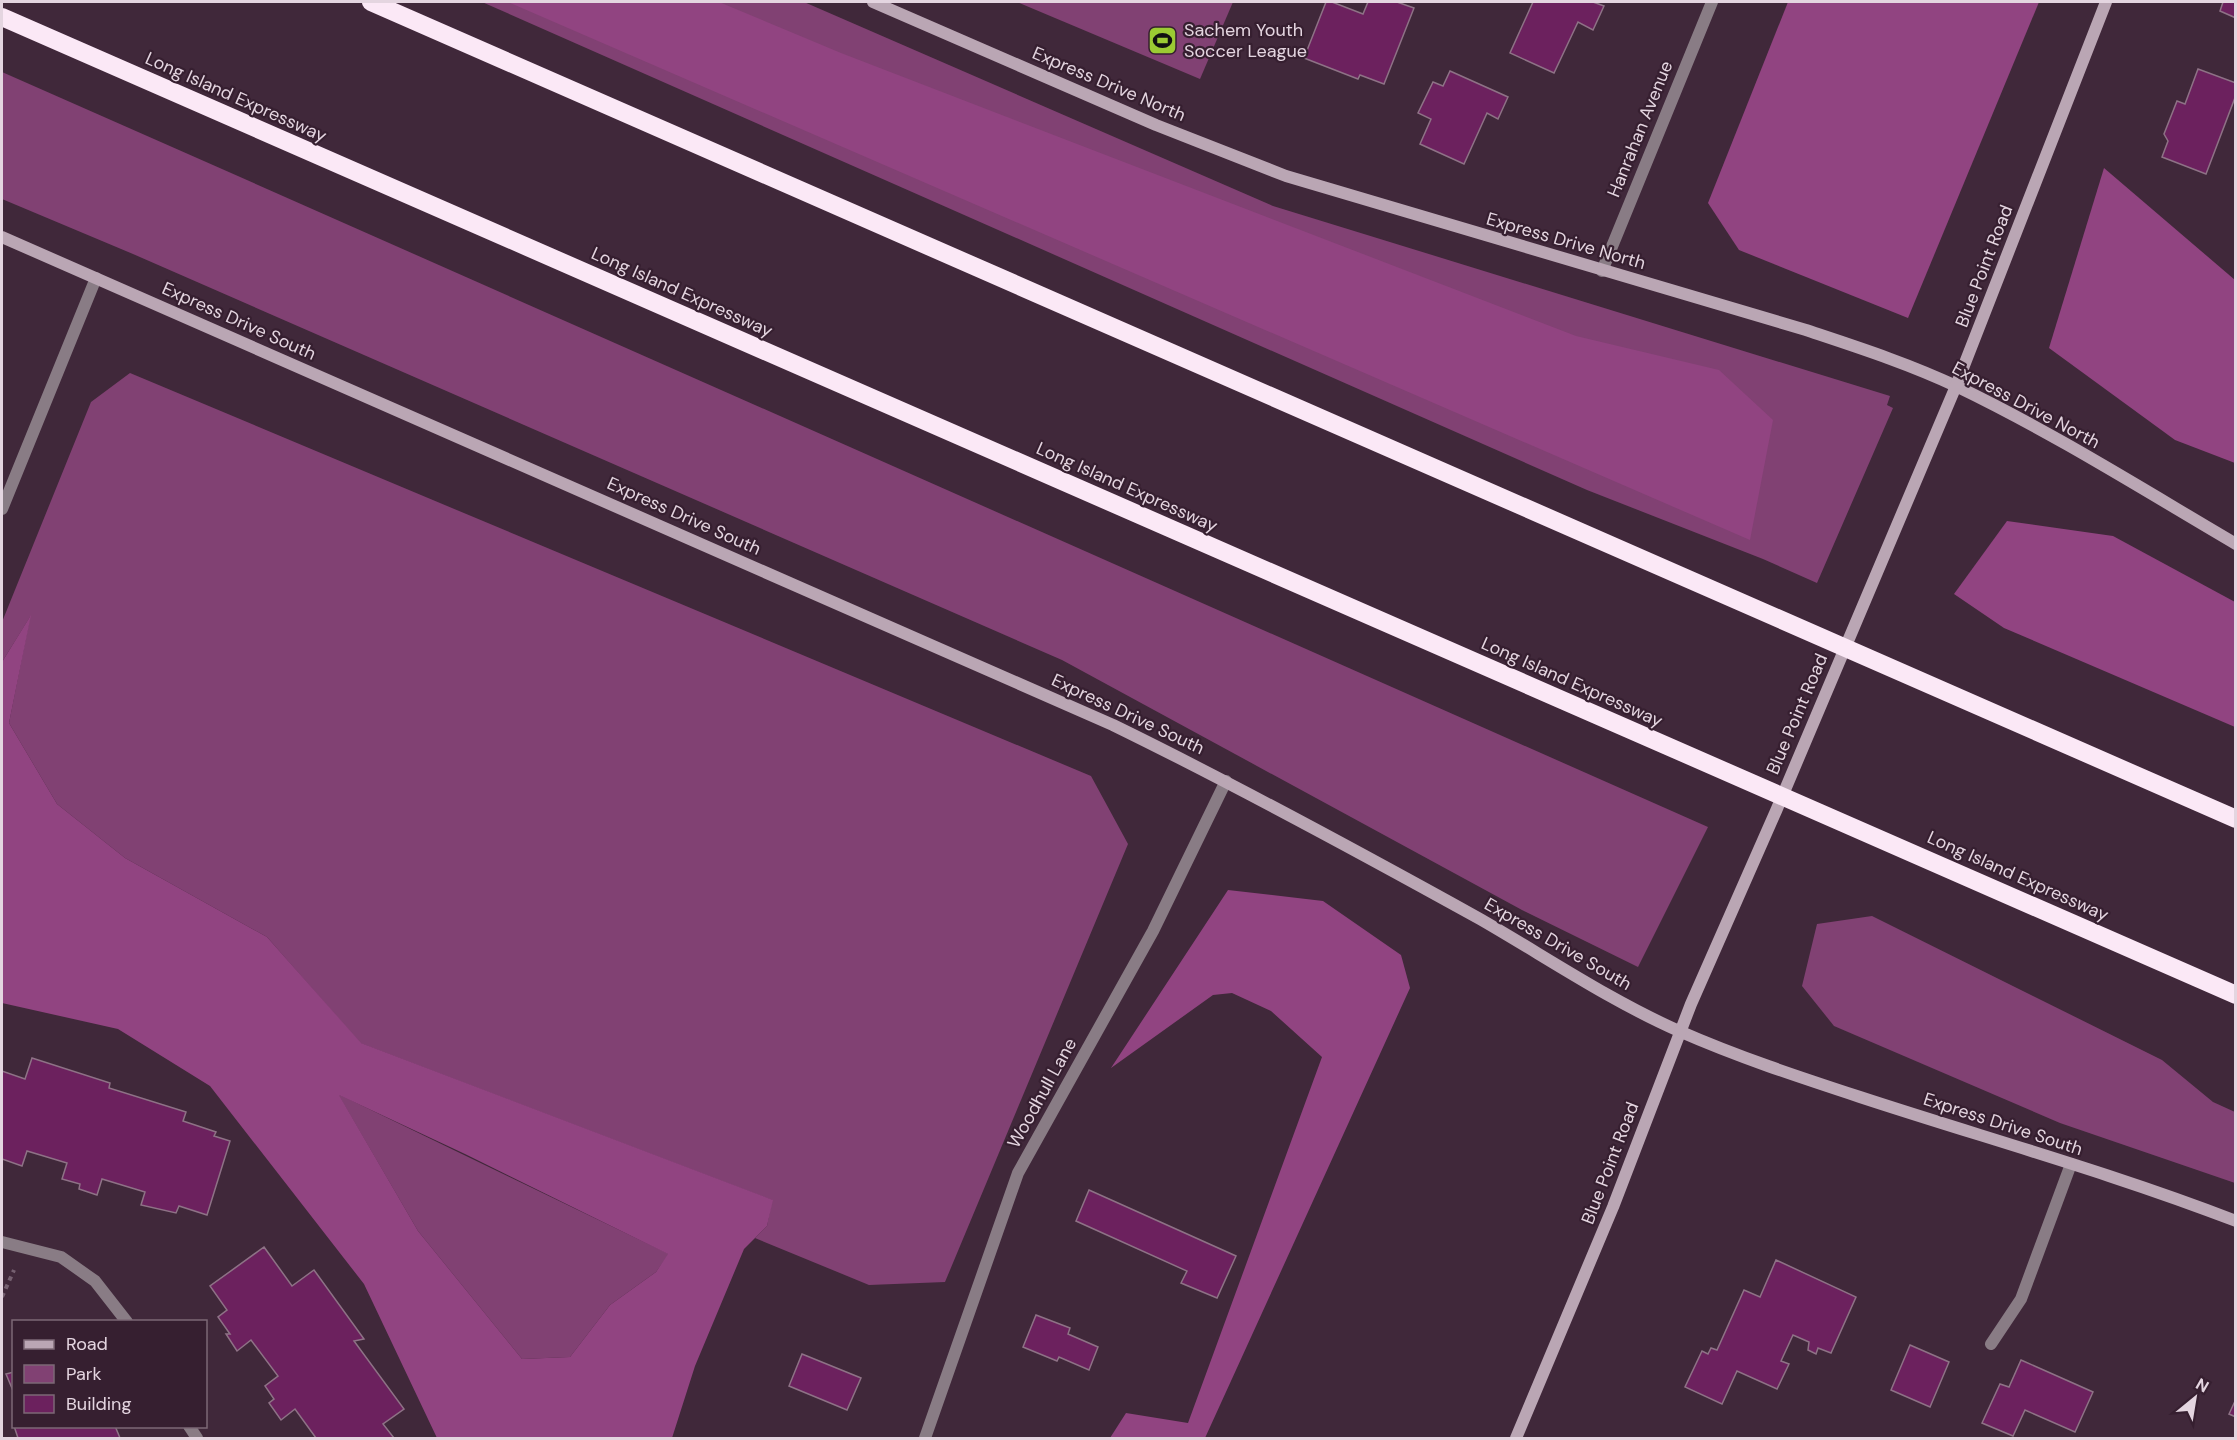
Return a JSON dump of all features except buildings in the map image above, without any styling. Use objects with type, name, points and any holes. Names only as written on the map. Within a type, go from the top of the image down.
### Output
[{"type":"highway","points":[[371,2],[2235,819]]},
{"type":"highway","name":"Long Island Expressway","points":[[2,17],[2235,994]]},
{"type":"main road","name":"Express Drive North","points":[[873,2],[1167,129],[1286,176],[1806,330],[1888,357],[1956,386],[2041,430],[2235,544]]},
{"type":"main road","name":"Blue Point Road","points":[[1516,1438],[1613,1207],[1680,1032],[1956,386],[2106,2]]},
{"type":"main road","name":"Express Drive South","points":[[2,237],[1113,725],[1349,846],[1616,1000],[1680,1032],[1747,1060],[2072,1164],[2195,1205],[2235,1221]]},
{"type":"street","name":"Hanrahan Avenue","points":[[1602,271],[1712,2]]},
{"type":"street","points":[[2,509],[96,278]]},
{"type":"street","name":"Woodhull Lane","points":[[925,1438],[1018,1173],[1153,931],[1226,781]]},
{"type":"street","points":[[1991,1344],[2021,1299],[2072,1164]]},
{"type":"street","points":[[2,1242],[61,1257],[95,1281],[126,1320]]},
{"type":"green space","points":[[482,2],[804,2],[1273,206],[1890,396],[1887,405],[1893,408],[1817,583],[1763,559],[1587,490]]},
{"type":"green space","name":"Sachem Youth Soccer League","points":[[1017,2],[1233,2],[1200,79]]},
{"type":"green space","points":[[2,72],[1708,827],[1638,967],[1522,910],[1062,660],[133,254],[2,199]]},
{"type":"green space","points":[[130,373],[1091,776],[1128,844],[945,1282],[869,1285],[755,1238],[767,1226],[772,1200],[360,1043],[267,937],[125,858],[57,804],[9,723],[30,617],[2,662],[2,622],[91,402]]},
{"type":"green space","points":[[1872,916],[2162,1060],[2213,1102],[2235,1112],[2235,1183],[2060,1123],[1834,1026],[1802,986],[1817,924]]},
{"type":"green space","points":[[338,1094],[669,1254],[656,1272],[610,1305],[570,1357],[522,1359],[418,1231]]},
{"type":"shaded area","points":[[508,2],[719,2],[841,53],[1576,336],[1719,370],[1773,420],[1750,540]]},
{"type":"shaded area","points":[[1788,2],[2039,2],[1908,318],[1739,250],[1708,203]]},
{"type":"shaded area","points":[[2104,168],[2235,280],[2235,463],[2175,440],[2049,348]]},
{"type":"shaded area","points":[[2007,521],[2113,536],[2235,602],[2235,727],[2004,628],[1954,594]]},
{"type":"shaded area","points":[[31,615],[9,723],[57,804],[125,858],[267,937],[361,1043],[773,1200],[767,1226],[744,1249],[695,1366],[672,1438],[437,1438],[364,1284],[210,1086],[118,1029],[2,1003],[2,662]],"holes":[[[339,1095],[668,1254],[656,1272],[610,1305],[570,1357],[522,1359],[418,1231]]]},
{"type":"shaded area","points":[[1228,890],[1323,901],[1401,955],[1410,988],[1205,1438],[1110,1438],[1126,1413],[1188,1423],[1322,1057],[1271,1011],[1232,993],[1213,995],[1111,1068]]},
{"type":"place","name":"Sachem Youth Soccer League","points":[[1163,40]]}]
